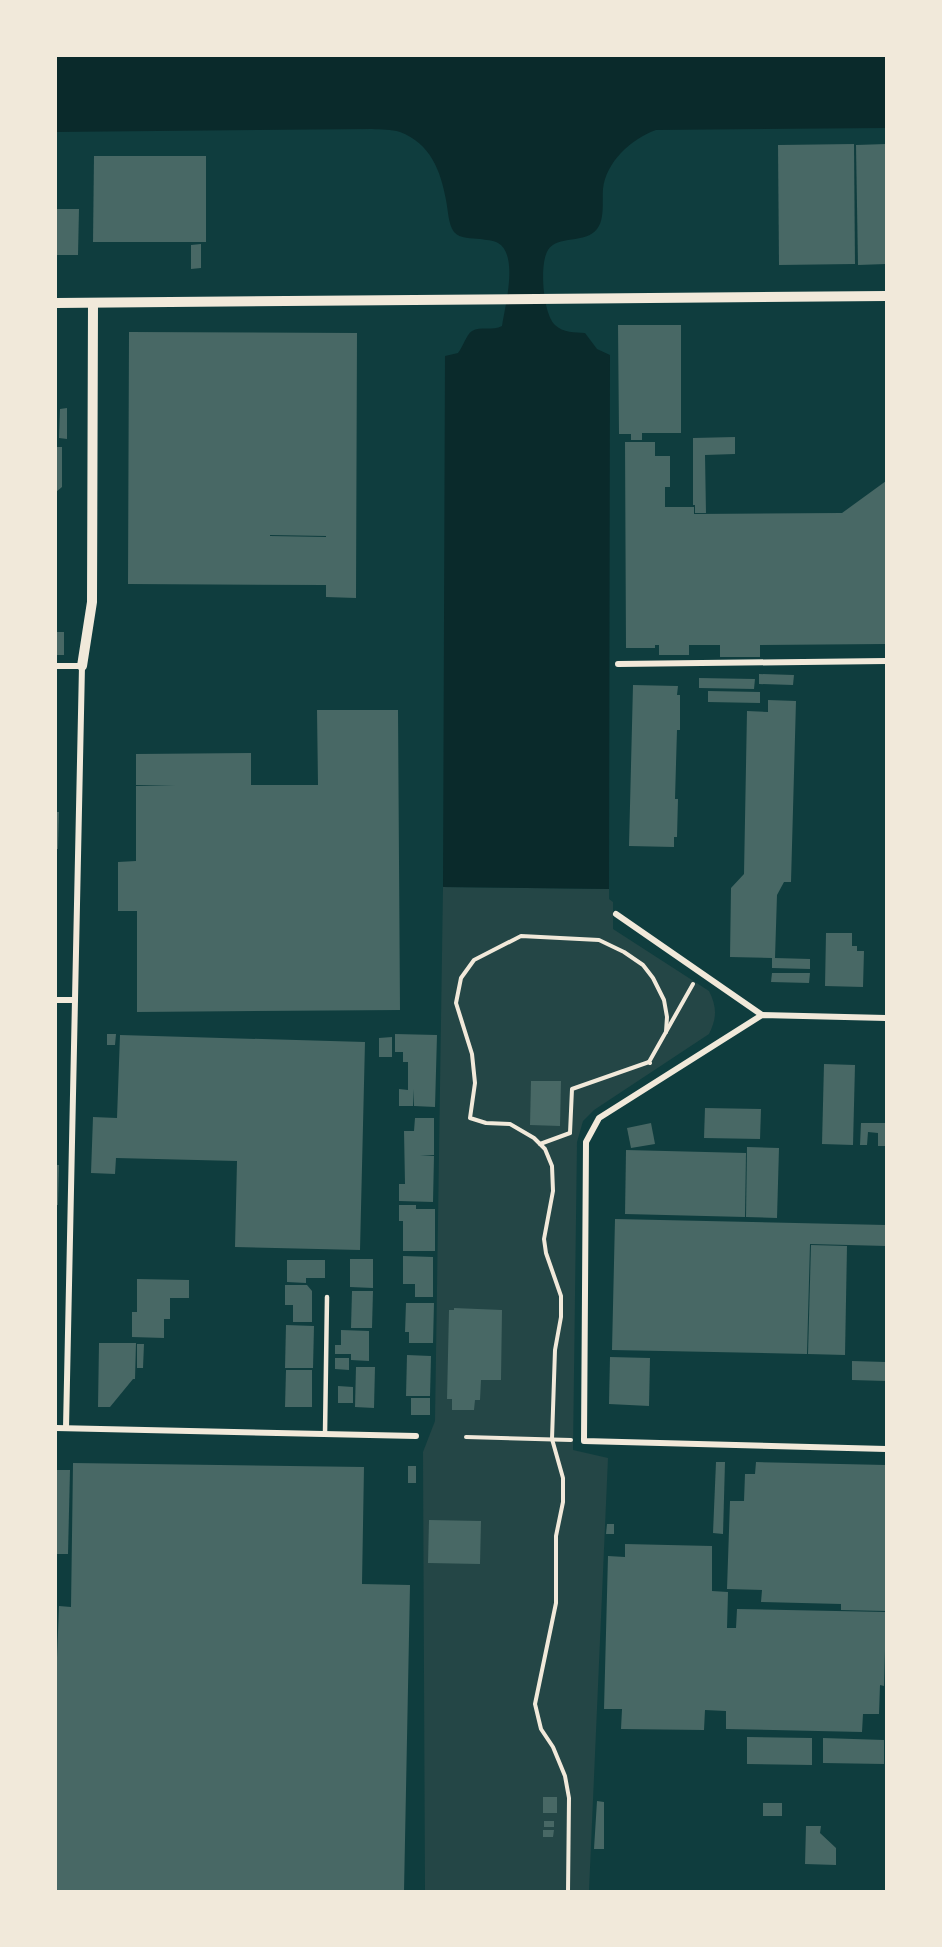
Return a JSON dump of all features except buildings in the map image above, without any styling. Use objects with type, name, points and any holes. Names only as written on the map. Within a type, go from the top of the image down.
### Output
[{"type":"street","points":[[56,303],[886,296]]},
{"type":"street","points":[[66,1428],[82,666],[92,602],[93,303]]},
{"type":"street","points":[[618,664],[886,661]]},
{"type":"street","points":[[56,666],[82,666]]},
{"type":"street","points":[[616,914],[762,1015],[886,1018]]},
{"type":"street","points":[[56,1000],[75,1000]]},
{"type":"street","points":[[762,1015],[599,1118],[586,1142],[584,1442],[886,1449]]},
{"type":"street","points":[[56,1428],[416,1436]]},
{"type":"lane","points":[[326,1434],[327,1297]]},
{"type":"path","points":[[568,1892],[569,1798],[564,1776],[553,1747],[541,1729],[535,1704],[556,1603],[556,1536],[563,1502],[563,1478],[552,1439],[555,1350],[561,1317],[561,1296],[543,1239],[553,1191],[552,1166],[545,1149],[534,1138],[510,1124],[486,1124],[470,1118],[475,1083],[472,1054],[456,1003],[460,978],[474,960],[521,936],[599,940],[643,965],[653,978],[664,1000],[666,1032]]},
{"type":"path","points":[[570,1133],[572,1089],[649,1062],[700,972]]},
{"type":"path","points":[[649,1062],[661,1079]]},
{"type":"path","points":[[540,1144],[570,1133],[591,1133]]},
{"type":"path","points":[[466,1437],[584,1442]]},
{"type":"shaded area","points":[[56,56],[886,56],[886,128],[656,130],[638,139],[614,161],[605,179],[603,210],[597,229],[592,234],[552,245],[545,257],[543,277],[545,300],[551,319],[555,325],[569,332],[585,333],[597,349],[610,355],[609,889],[443,887],[445,356],[458,353],[472,331],[502,326],[509,282],[508,258],[504,249],[494,241],[463,237],[454,232],[449,221],[441,179],[432,159],[419,143],[397,131],[372,129],[56,132]]},
{"type":"shaded area","points":[[443,887],[609,889],[609,899],[613,902],[613,929],[709,991],[715,1007],[714,1023],[709,1034],[594,1110],[583,1121],[577,1142],[573,1450],[608,1458],[589,1891],[425,1891],[423,1452],[435,1421]]}]
